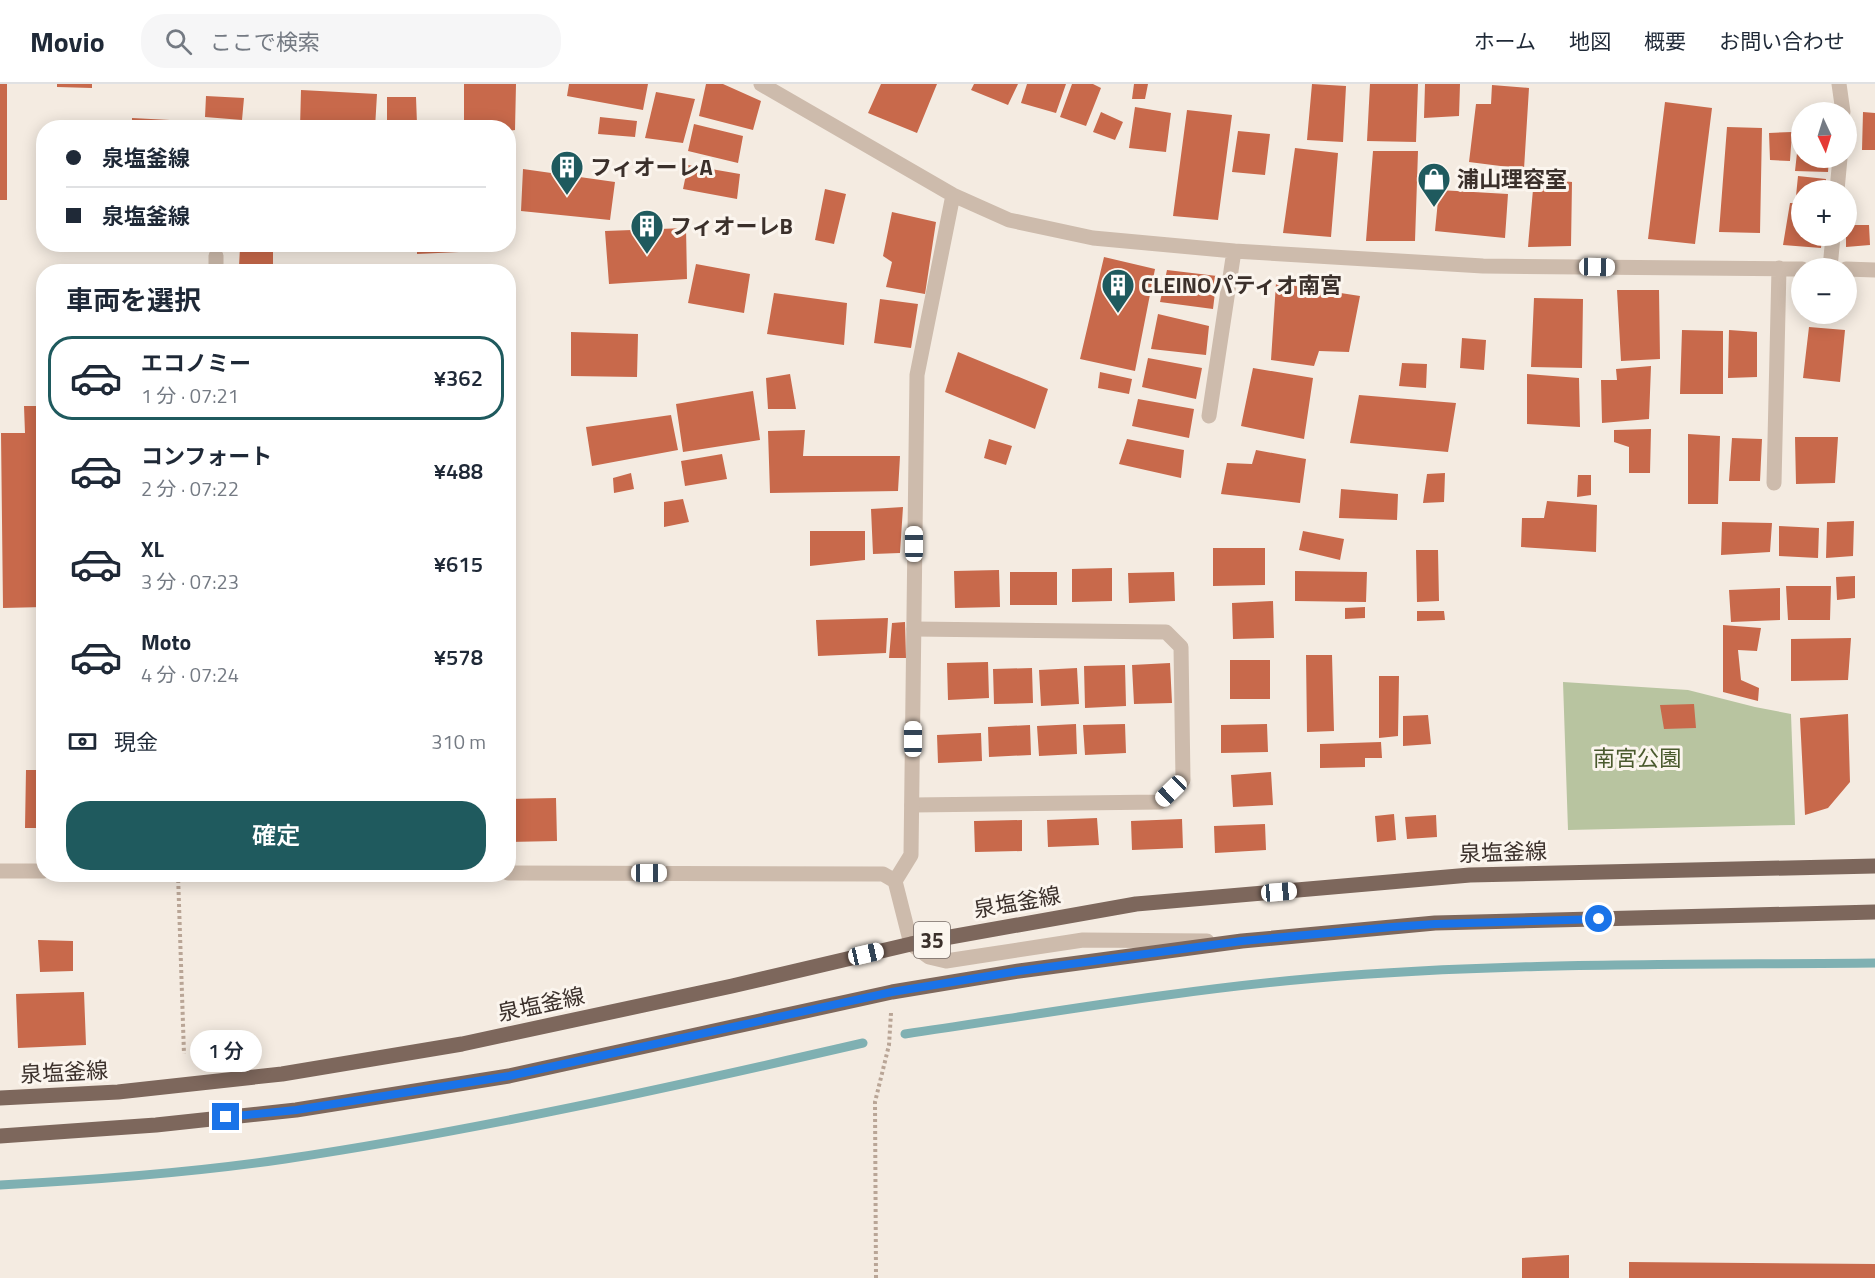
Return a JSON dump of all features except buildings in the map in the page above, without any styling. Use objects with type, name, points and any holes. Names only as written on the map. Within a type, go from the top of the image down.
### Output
[{"type":"main road","name":"泉塩釜線","points":[[0,1098],[118,1092],[282,1074],[451,1046],[732,986],[911,944],[1136,904],[1470,875],[1875,866]]},
{"type":"main road","name":"35","points":[[0,1136],[156,1125],[296,1110],[509,1076],[892,992],[1019,971],[1242,941],[1435,924],[1875,912]]},
{"type":"street","points":[[761,84],[953,195],[1009,220],[1094,238],[1234,250],[1483,266],[1791,269]]},
{"type":"street","points":[[1839,84],[1842,102]]},
{"type":"street","points":[[953,195],[917,375],[911,855],[895,880],[911,944],[928,957],[946,961],[1083,940],[1242,941]]},
{"type":"street","points":[[1209,416],[1234,250]]},
{"type":"street","points":[[216,256],[216,264]]},
{"type":"street","points":[[1774,483],[1779,268]]},
{"type":"street","points":[[1857,269],[1875,270]]},
{"type":"street","points":[[912,805],[1160,802],[1183,780],[1181,647],[1166,632],[914,629]]},
{"type":"street","points":[[0,871],[36,871]]},
{"type":"street","points":[[516,873],[883,874],[895,880]]},
{"type":"path","points":[[178,882],[184,1054]]},
{"type":"path","points":[[876,1278],[875,1102],[889,1046],[892,992]]},
{"type":"green space","name":"南宮公園","points":[[1563,682],[1688,690],[1791,714],[1795,825],[1568,830]]},
{"type":"waterway","points":[[905,1034],[1111,1003],[1317,978],[1456,969],[1596,965],[1875,963]]},
{"type":"waterway","points":[[0,1185],[179,1172],[250,1164],[358,1147],[575,1107],[863,1043]]},
{"type":"place","name":"フィオーレA","points":[[567,196]]},
{"type":"place","name":"浦山理容室","points":[[1434,208]]},
{"type":"place","name":"フィオーレB","points":[[647,255]]},
{"type":"place","name":"CLEINOパティオ南宮","points":[[1118,314]]},
{"type":"route","points":[[226,1117],[296,1110],[509,1076],[892,992],[1019,971],[1242,941],[1392,927],[1599,919]]}]
